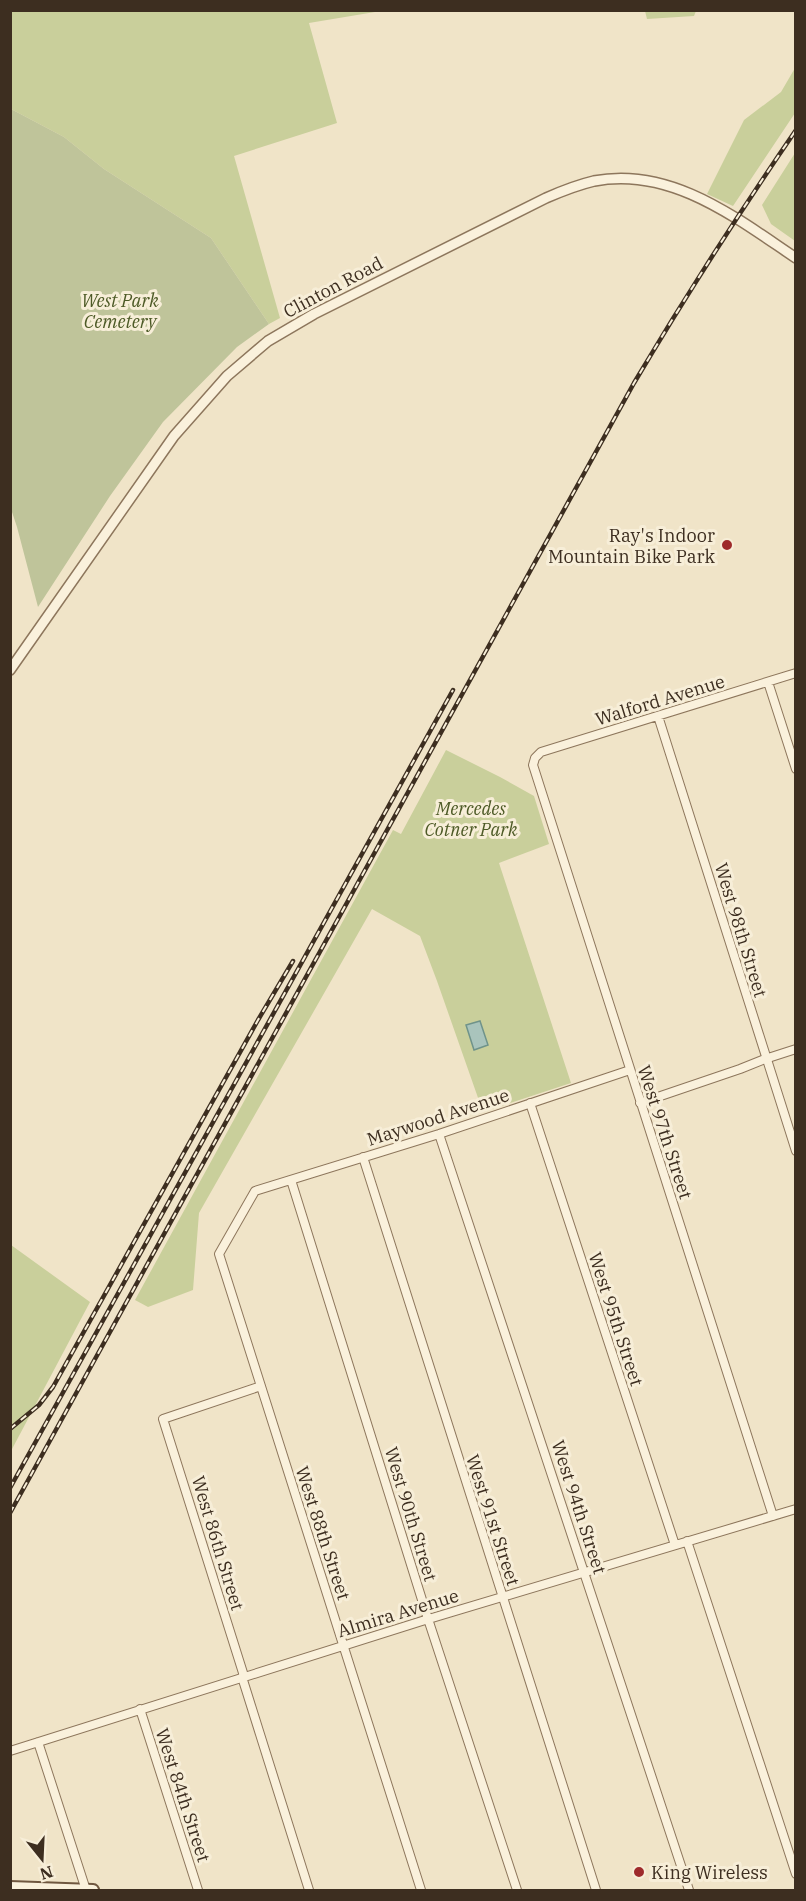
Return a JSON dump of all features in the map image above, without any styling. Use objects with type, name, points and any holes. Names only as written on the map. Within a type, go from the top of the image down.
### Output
[{"type":"main road","points":[[10,1887],[93,1890]]},
{"type":"street","name":"Clinton Road","points":[[10,670],[174,436],[227,376],[268,341],[314,314],[546,198],[595,181],[626,178],[670,186],[717,206],[795,258]]},
{"type":"street","name":"Walford Avenue","points":[[535,758],[541,752],[795,673]]},
{"type":"street","points":[[768,682],[795,769]]},
{"type":"street","name":"West 98th Street","points":[[658,716],[795,1151]]},
{"type":"street","name":"West 97th Street","points":[[535,758],[533,765],[773,1516]]},
{"type":"street","points":[[640,1103],[795,1049]]},
{"type":"street","name":"Maywood Avenue","points":[[255,1191],[439,1134],[630,1070]]},
{"type":"street","name":"West 95th Street","points":[[530,1103],[675,1545]]},
{"type":"street","name":"West 94th Street","points":[[439,1134],[689,1890]]},
{"type":"street","name":"West 91st Street","points":[[363,1157],[596,1890]]},
{"type":"street","name":"West 90th Street","points":[[291,1180],[428,1619],[518,1890]]},
{"type":"street","name":"West 88th Street","points":[[255,1191],[219,1254],[421,1890]]},
{"type":"street","name":"West 86th Street","points":[[261,1386],[163,1419],[309,1890]]},
{"type":"street","name":"Almira Avenue","points":[[10,1751],[428,1619],[795,1511]]},
{"type":"street","points":[[687,1541],[795,1874]]},
{"type":"street","name":"West 84th Street","points":[[140,1709],[198,1890]]},
{"type":"street","points":[[38,1742],[86,1890]]},
{"type":"green space","points":[[645,10],[696,11],[694,16],[647,19]]},
{"type":"green space","points":[[10,11],[381,11],[309,23],[337,123],[234,156],[280,318],[269,324],[211,238],[104,169],[64,137],[11,109]]},
{"type":"green space","points":[[795,68],[795,113],[733,206],[707,194],[744,120],[781,92]]},
{"type":"green space","name":"West Park Cemetery","points":[[11,109],[64,137],[104,169],[211,238],[269,324],[237,347],[163,422],[110,496],[38,607],[11,509]]},
{"type":"green space","points":[[795,153],[795,241],[771,224],[762,205]]},
{"type":"green space","name":"Mercedes Cotner Park","points":[[446,750],[534,796],[549,844],[499,863],[571,1083],[483,1112],[420,936],[372,909],[199,1213],[193,1290],[148,1307],[135,1300],[393,830],[401,834]]},
{"type":"green space","points":[[11,1245],[90,1302],[11,1451]]},
{"type":"water","points":[[480,1021],[488,1045],[474,1050],[466,1025]]},
{"type":"railway","points":[[10,1513],[634,383],[713,255],[796,130]]},
{"type":"railway","points":[[10,1488],[453,690]]},
{"type":"railway","points":[[10,1429],[39,1405],[53,1387],[293,961]]},
{"type":"place","name":"Ray's Indoor Mountain Bike Park","points":[[727,545]]},
{"type":"place","name":"King Wireless","points":[[639,1872]]}]
